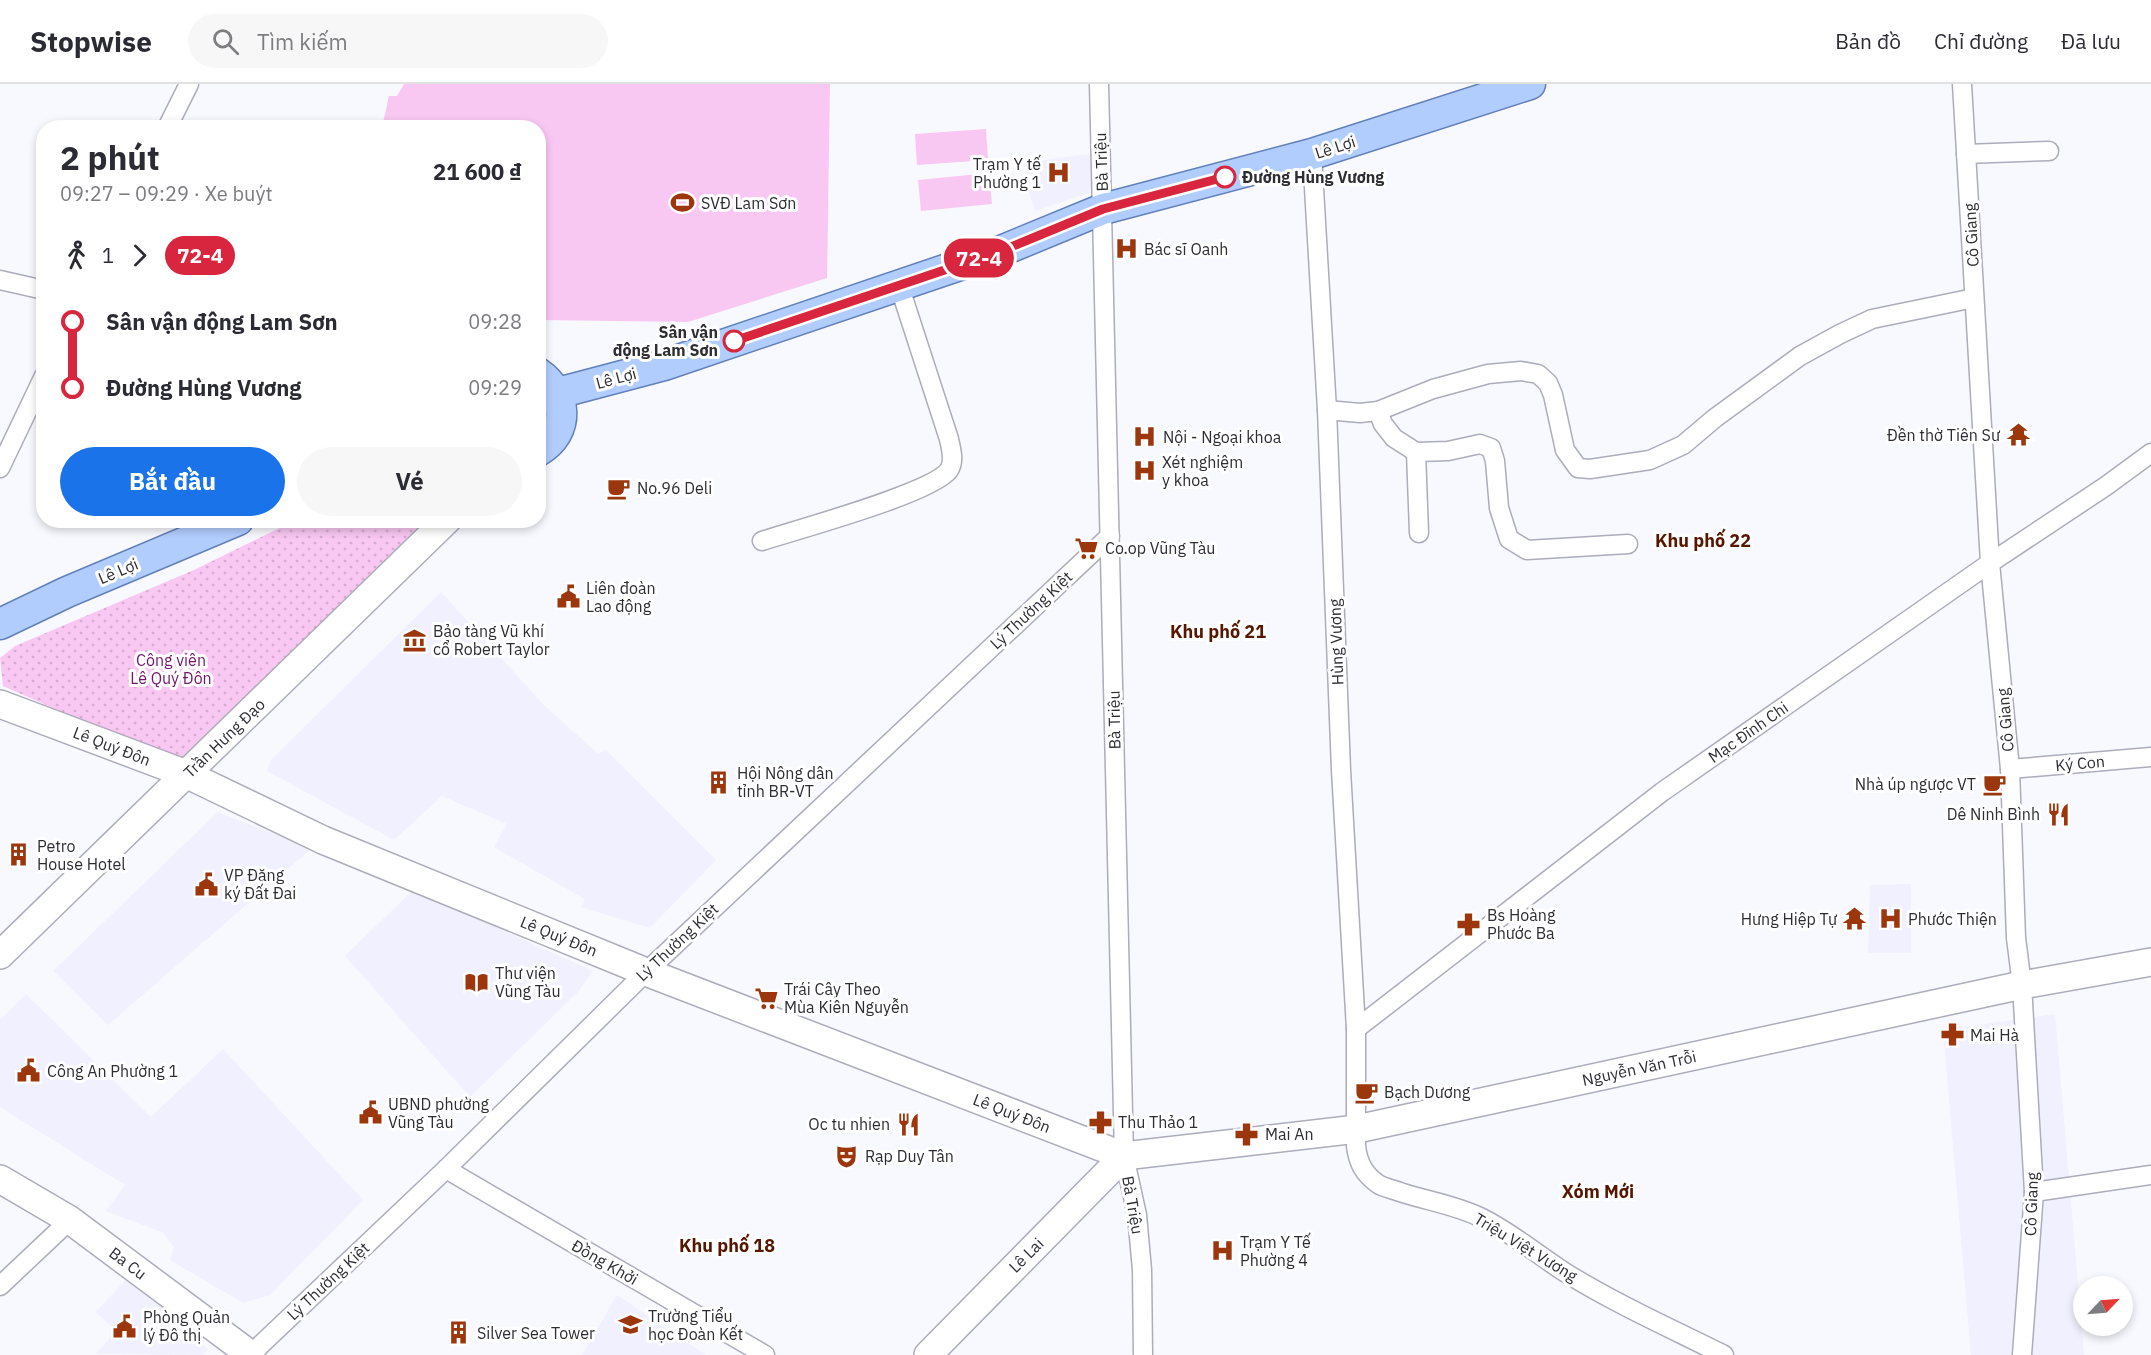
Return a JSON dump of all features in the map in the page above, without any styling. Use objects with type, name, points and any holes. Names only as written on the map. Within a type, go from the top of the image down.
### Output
[{"type":"main road","name":"Lê Lợi","points":[[548,383],[664,365],[1001,251],[1103,209],[1312,154],[1530,84]]},
{"type":"main road","points":[[546,447],[556,436],[561,422],[562,407],[548,383]]},
{"type":"main road","name":"Lê Lợi","points":[[0,624],[67,592],[219,528]]},
{"type":"street","points":[[171,120],[189,84]]},
{"type":"street","name":"Bà Triệu","points":[[1099,84],[1124,1156],[1137,1215],[1141,1259],[1143,1355]]},
{"type":"street","name":"Cô Giang","points":[[1962,84],[1990,563],[2010,770],[2016,938],[2022,985],[2034,1192],[2022,1355]]},
{"type":"street","points":[[1966,154],[2049,151]]},
{"type":"street","name":"Hùng Vương","points":[[1312,154],[1327,410],[1341,770],[1356,1029],[1357,1129]]},
{"type":"street","points":[[0,280],[36,288]]},
{"type":"street","points":[[762,541],[921,488],[948,472],[952,464],[949,439],[899,285]]},
{"type":"street","points":[[1327,410],[1360,413],[1378,411],[1433,389],[1488,374],[1521,371],[1538,374],[1548,383],[1553,395],[1565,450],[1578,468],[1590,469],[1650,460],[1683,444],[1800,356],[1840,334],[1872,319],[1974,298]]},
{"type":"street","points":[[0,468],[36,393]]},
{"type":"street","points":[[1378,411],[1383,424],[1394,438],[1416,452],[1448,451],[1480,444],[1491,448],[1495,461],[1499,508],[1509,539],[1527,550],[1628,544]]},
{"type":"street","points":[[1416,452],[1419,533]]},
{"type":"street","name":"Mạc Đĩnh Chi","points":[[1356,1029],[1662,792],[2151,453]]},
{"type":"street","name":"Trần Hưng Đạo","points":[[0,955],[439,528]]},
{"type":"street","name":"Lý Thường Kiệt","points":[[250,1355],[446,1169],[646,972],[1110,536]]},
{"type":"street","name":"Lê Quý Đôn","points":[[0,704],[186,774],[323,840],[646,972],[1124,1156]]},
{"type":"street","name":"Ký Con","points":[[2010,770],[2151,757]]},
{"type":"street","name":"Nguyễn Văn Trỗi","points":[[1124,1156],[1357,1129],[2022,985],[2151,962]]},
{"type":"street","name":"Triệu Việt Vương","points":[[1357,1129],[1358,1162],[1366,1173],[1380,1185],[1458,1208],[1482,1218],[1514,1236],[1594,1289],[1724,1355]]},
{"type":"street","name":"Lê Lai","points":[[928,1355],[1124,1156]]},
{"type":"street","name":"Đồng Khởi","points":[[446,1169],[765,1355]]},
{"type":"street","points":[[2034,1192],[2151,1175]]},
{"type":"street","name":"Ba Cu","points":[[0,1179],[70,1220],[250,1355]]},
{"type":"street","points":[[0,1286],[70,1220]]},
{"type":"shaded area","name":"Trạm Y tế Phường 1","points":[[1090,154],[1093,184],[1089,193],[1035,211],[1027,186],[1026,162]]},
{"type":"shaded area","points":[[441,592],[543,704],[598,754],[606,750],[716,860],[650,928],[581,907],[585,899],[494,847],[507,824],[442,796],[394,840],[267,771],[270,761]]},
{"type":"shaded area","points":[[219,811],[312,848],[108,1025],[53,971]]},
{"type":"shaded area","name":"Phước Thiện","points":[[1911,884],[1911,953],[1868,953],[1870,885]]},
{"type":"shaded area","name":"Thư viện Vũng Tàu","points":[[413,890],[593,971],[577,993],[470,1097],[345,956]]},
{"type":"shaded area","points":[[26,994],[151,1117],[223,1049],[363,1200],[270,1295],[243,1303],[170,1260],[174,1247],[162,1232],[106,1211],[125,1185],[0,1107],[0,1020]]},
{"type":"shaded area","points":[[2055,1014],[2077,1276],[2073,1276],[2073,1336],[2082,1336],[2084,1355],[1971,1355],[1943,1030]]},
{"type":"shaded area","points":[[130,1275],[208,1349],[202,1355],[96,1354],[116,1331],[96,1312]]},
{"type":"shaded area","name":"Trường Tiểu học Đoàn Kết","points":[[617,1295],[706,1355],[582,1355]]},
{"type":"green space","name":"SVĐ Lam Sơn","points":[[404,84],[830,84],[827,278],[688,322],[546,320],[546,120],[384,120],[389,96],[397,96]]},
{"type":"green space","points":[[986,129],[988,160],[917,165],[915,134]]},
{"type":"green space","points":[[989,173],[992,204],[921,211],[918,180]]},
{"type":"green space","name":"Công viên Lê Quý Đôn","points":[[280,528],[424,528],[178,763],[3,686],[0,658],[15,646],[194,570]]},
{"type":"bus line","name":"72-4","points":[[734,341],[1001,251],[1103,209],[1225,177]]},
{"type":"place","name":"Trạm Y tế Phường 1","points":[[1059,173]]},
{"type":"place","name":"Đường Hùng Vương","points":[[1225,177]]},
{"type":"place","name":"SVĐ Lam Sơn","points":[[683,203]]},
{"type":"place","name":"Bác sĩ Oanh","points":[[1126,249]]},
{"type":"place","name":"Sân vận động Lam Sơn","points":[[734,341]]},
{"type":"place","name":"Đền thờ Tiên Sư","points":[[2018,435]]},
{"type":"place","name":"Nội - Ngoại khoa","points":[[1145,437]]},
{"type":"place","name":"Xét nghiệm y khoa","points":[[1144,471]]},
{"type":"place","name":"No.96 Deli","points":[[619,488]]},
{"type":"place","name":"Co.op Vũng Tàu","points":[[1087,548]]},
{"type":"place","name":"Liên đoàn Lao động","points":[[568,597]]},
{"type":"place","name":"Bảo tàng Vũ khí cổ Robert Taylor","points":[[415,640]]},
{"type":"place","name":"Hội Nông dân tỉnh BR-VT","points":[[719,782]]},
{"type":"place","name":"Nhà úp ngược VT","points":[[1994,784]]},
{"type":"place","name":"Dê Ninh Bình","points":[[2058,814]]},
{"type":"place","name":"Petro House Hotel","points":[[19,855]]},
{"type":"place","name":"VP Đăng ký Đất Đai","points":[[206,884]]},
{"type":"place","name":"Hưng Hiệp Tự","points":[[1855,919]]},
{"type":"place","name":"Phước Thiện","points":[[1890,919]]},
{"type":"place","name":"Bs Hoàng Phước Ba","points":[[1469,924]]},
{"type":"place","name":"Thư viện Vũng Tàu","points":[[477,982]]},
{"type":"place","name":"Trái Cây Theo Mùa Kiên Nguyễn","points":[[766,998]]},
{"type":"place","name":"Mai Hà","points":[[1952,1035]]},
{"type":"place","name":"Công An Phường 1","points":[[29,1071]]},
{"type":"place","name":"Bạch Dương","points":[[1366,1092]]},
{"type":"place","name":"UBND phường Vũng Tàu","points":[[370,1113]]},
{"type":"place","name":"Thu Thảo 1","points":[[1100,1122]]},
{"type":"place","name":"Oc tu nhien","points":[[908,1124]]},
{"type":"place","name":"Mai An","points":[[1247,1134]]},
{"type":"place","name":"Rạp Duy Tân","points":[[847,1156]]},
{"type":"place","name":"Trạm Y Tế Phường 4","points":[[1222,1251]]},
{"type":"place","name":"Trường Tiểu học Đoàn Kết","points":[[630,1325]]},
{"type":"place","name":"Phòng Quản lý Đô thị","points":[[125,1326]]},
{"type":"place","name":"Silver Sea Tower","points":[[459,1333]]},
{"type":"district","name":"Khu phố 22","points":[[1703,540]]},
{"type":"district","name":"Khu phố 21","points":[[1218,631]]},
{"type":"district","name":"Xóm Mới","points":[[1598,1191]]},
{"type":"district","name":"Khu phố 18","points":[[727,1245]]}]
